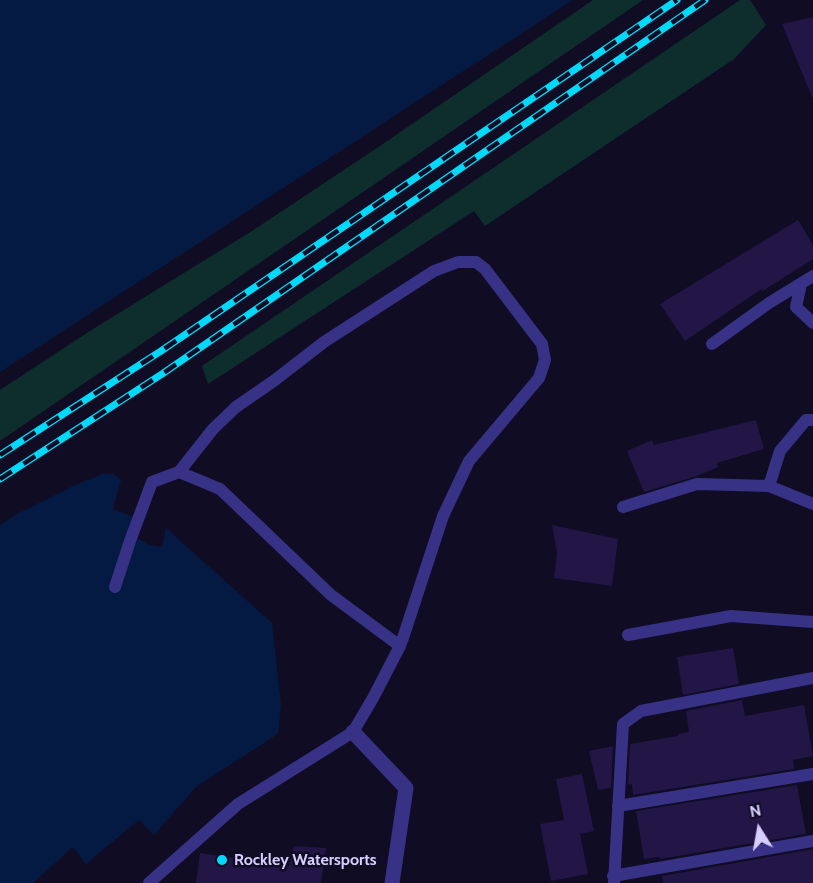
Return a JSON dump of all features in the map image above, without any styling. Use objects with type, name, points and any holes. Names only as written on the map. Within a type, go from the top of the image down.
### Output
[{"type":"street","points":[[353,732],[406,788],[392,883]]},
{"type":"lane","points":[[115,587],[152,482],[179,472],[213,429],[236,407],[324,342],[434,271],[459,262],[476,262],[485,269],[542,344],[544,360],[539,378],[469,461],[443,516],[400,646],[374,698],[353,732],[238,804],[149,883]]},
{"type":"lane","points":[[712,344],[769,303],[813,276]]},
{"type":"lane","points":[[801,284],[796,307],[813,323]]},
{"type":"lane","points":[[769,486],[780,451],[806,420],[813,420]]},
{"type":"lane","points":[[179,472],[220,489],[331,595],[400,646]]},
{"type":"lane","points":[[623,507],[697,484],[769,486],[813,504]]},
{"type":"lane","points":[[628,635],[731,616],[813,622]]},
{"type":"lane","points":[[813,678],[641,711],[623,724],[613,880],[813,841]]},
{"type":"lane","points":[[618,806],[813,774]]},
{"type":"green space","points":[[593,0],[643,0],[0,441],[0,390],[93,329],[252,231]]},
{"type":"green space","points":[[740,0],[750,0],[766,25],[734,59],[485,226],[474,211],[208,384],[202,366]]},
{"type":"water","points":[[0,0],[573,0],[0,372]]},
{"type":"water","points":[[103,474],[114,474],[121,480],[113,509],[142,520],[137,538],[149,545],[162,547],[166,528],[272,623],[281,705],[278,734],[196,787],[154,835],[139,820],[86,864],[73,847],[33,883],[0,883],[0,525],[75,485]]},
{"type":"building","points":[[813,17],[813,97],[812,97],[782,24]]},
{"type":"building","points":[[798,220],[813,245],[813,259],[761,292],[763,288],[685,341],[660,304]]},
{"type":"building","points":[[756,420],[764,449],[717,463],[718,467],[697,476],[644,492],[627,451],[652,440],[654,445]]},
{"type":"building","points":[[552,525],[618,539],[612,586],[554,578],[557,553]]},
{"type":"building","points":[[733,648],[739,684],[683,695],[677,657]]},
{"type":"building","points":[[742,700],[745,716],[804,705],[813,756],[793,760],[794,769],[633,795],[632,784],[628,785],[630,744],[689,732],[686,711]]},
{"type":"building","points":[[613,746],[611,788],[598,790],[589,751]]},
{"type":"building","points":[[582,774],[594,831],[580,834],[588,874],[551,881],[540,824],[564,820],[556,779]]},
{"type":"building","points":[[797,785],[806,834],[660,859],[659,857],[644,859],[636,811]]},
{"type":"building","name":"Rockley Watersports","points":[[294,846],[326,848],[321,883],[196,883],[200,853],[289,866]]},
{"type":"building","points":[[813,849],[813,883],[663,883],[662,876]]},
{"type":"railway","points":[[0,455],[161,351],[677,0]]},
{"type":"railway","points":[[0,479],[162,374],[705,0]]},
{"type":"place","name":"Rockley Watersports","points":[[222,860]]}]
